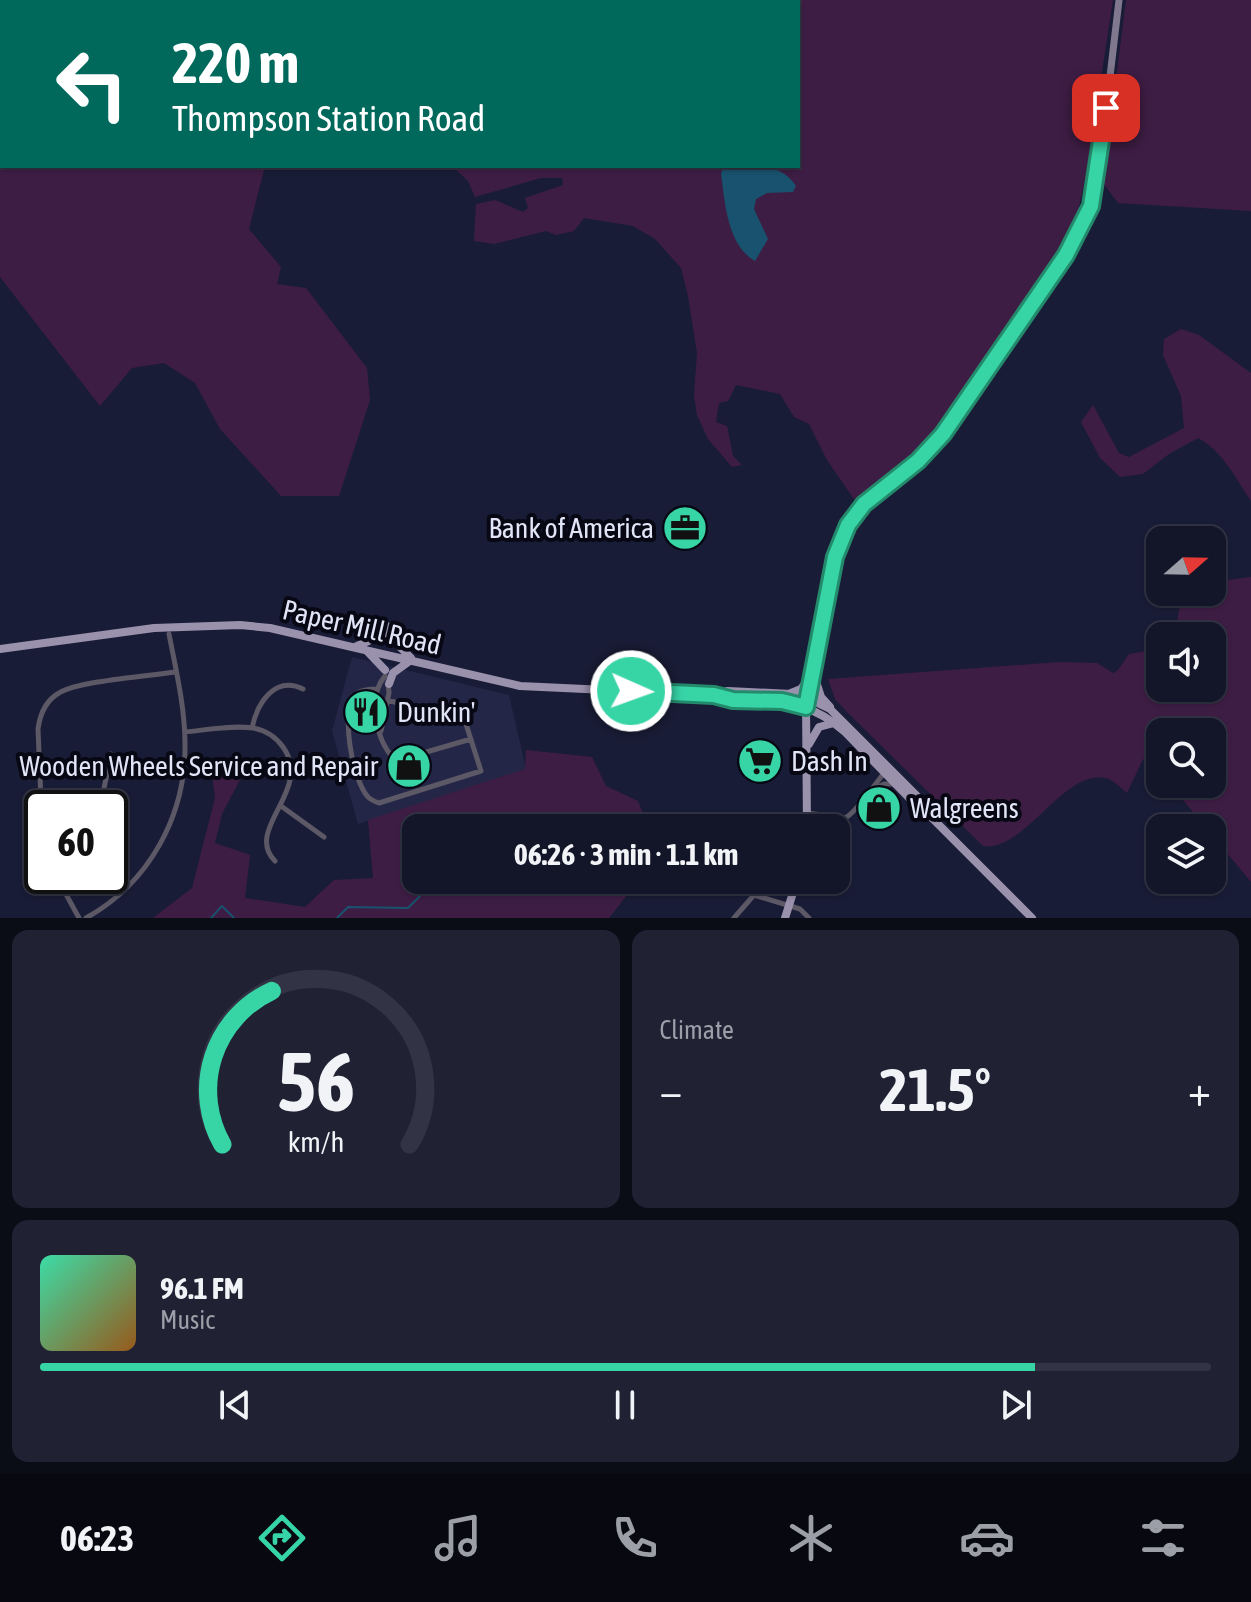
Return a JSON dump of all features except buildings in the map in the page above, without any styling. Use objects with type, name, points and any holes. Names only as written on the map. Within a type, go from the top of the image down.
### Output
[{"type":"main road","name":"Paper Mill Road","points":[[0,649],[154,628],[224,624],[270,628],[520,686],[807,702]]},
{"type":"main road","points":[[387,630],[399,649],[413,661],[386,677],[367,651],[357,647],[387,630]]},
{"type":"main road","points":[[788,694],[801,689],[813,672]]},
{"type":"main road","points":[[807,748],[819,727],[838,721],[821,697],[813,672]]},
{"type":"main road","name":"Paper Mill Road","points":[[714,695],[728,691],[788,694],[830,709],[894,784],[931,817],[1027,916]]},
{"type":"main road","points":[[807,702],[807,813]]},
{"type":"main road","name":"Paper Mill Road","points":[[838,721],[925,804],[931,817]]},
{"type":"main road","points":[[884,773],[892,773],[909,788]]},
{"type":"main road","points":[[785,918],[793,894]]},
{"type":"street","points":[[807,702],[835,557],[848,525],[864,504],[918,461],[943,434],[1066,255],[1087,216],[1097,180],[1119,0]]},
{"type":"street","points":[[86,918],[133,881],[163,838],[181,792],[185,770],[185,732],[169,634]]},
{"type":"street","points":[[381,732],[387,700],[386,654]]},
{"type":"street","points":[[41,790],[38,729],[49,701],[71,688],[175,672]]},
{"type":"street","points":[[386,677],[377,689],[377,722],[386,751],[398,760],[471,739]]},
{"type":"street","points":[[252,728],[256,710],[268,693],[291,685],[303,689]]},
{"type":"street","points":[[377,689],[360,691],[355,695],[347,718],[347,733],[362,788],[370,799],[379,803],[481,771],[466,724],[461,720],[387,700]]},
{"type":"street","points":[[185,732],[252,728],[273,737],[289,757],[291,782],[266,840],[268,852],[275,861]]},
{"type":"street","points":[[104,790],[111,754]]},
{"type":"street","points":[[849,814],[872,791],[884,773]]},
{"type":"street","points":[[872,791],[884,784],[894,784]]},
{"type":"street","points":[[281,806],[324,837]]},
{"type":"street","points":[[807,813],[813,814]]},
{"type":"street","points":[[66,894],[79,918]]},
{"type":"street","points":[[734,918],[754,895],[800,909],[809,918]]},
{"type":"shaded area","points":[[800,0],[1113,0],[1086,176],[1073,232],[930,440],[858,505],[827,460],[809,424],[794,417],[780,394],[736,385],[728,401],[719,403],[716,422],[727,426],[733,456],[742,465],[732,467],[708,439],[697,415],[694,396],[697,353],[681,268],[655,239],[633,226],[584,218],[574,231],[556,235],[546,231],[494,244],[474,241],[476,204],[495,200],[523,212],[528,208],[525,198],[563,185],[562,178],[541,178],[475,197],[468,181],[454,168],[800,168]]},
{"type":"shaded area","points":[[1126,0],[1251,0],[1251,211],[1118,203],[1103,183]]},
{"type":"shaded area","points":[[0,168],[264,168],[249,229],[281,267],[277,284],[306,288],[367,368],[370,400],[339,496],[281,496],[220,429],[195,383],[164,363],[132,368],[100,406],[0,277]]},
{"type":"shaded area","points":[[723,168],[768,168],[790,178],[796,186],[793,192],[767,193],[756,199],[754,209],[768,239],[755,261],[738,245],[733,234],[721,174]]},
{"type":"shaded area","points":[[1181,329],[1199,335],[1251,373],[1251,501],[1221,457],[1198,438],[1169,454],[1143,474],[1120,477],[1100,458],[1081,422],[1093,405],[1119,453],[1129,457],[1184,428],[1181,396],[1163,355],[1164,339]]},
{"type":"shaded area","points":[[1251,577],[1251,882],[1226,852],[1226,814],[1195,814],[1181,798],[1226,798],[1226,718],[1146,718],[1146,761],[1143,759],[1127,793],[1109,779],[1090,778],[1059,797],[1014,837],[998,845],[983,846],[847,712],[835,699],[828,679],[1060,662],[1097,663],[1113,673],[1129,654],[1146,651],[1146,702],[1226,702],[1226,622],[1178,620],[1180,606],[1226,606],[1226,580]]},
{"type":"shaded area","points":[[352,657],[509,695],[526,769],[358,824],[332,731]]},
{"type":"shaded area","points":[[526,750],[592,757],[606,786],[638,801],[643,814],[402,814],[402,894],[628,894],[609,918],[153,918],[192,888],[215,798],[212,773],[244,772],[222,814],[215,843],[250,855],[245,898],[305,907],[334,880],[373,878],[368,820],[525,769]]},
{"type":"waterway","points":[[337,918],[348,907],[408,908],[422,894]]},
{"type":"waterway","points":[[211,918],[222,906],[234,918]]},
{"type":"place","name":"Bank of America","points":[[685,528]]},
{"type":"place","name":"Dunkin'","points":[[366,712]]},
{"type":"place","name":"Dash In","points":[[760,761]]},
{"type":"place","name":"Wooden Wheels Service and Repair","points":[[409,766]]},
{"type":"place","name":"Walgreens","points":[[879,808]]},
{"type":"route","points":[[631,691],[782,701],[806,707],[835,557],[848,525],[864,504],[932,448],[1078,236],[1091,206],[1097,180],[1106,108]]}]
